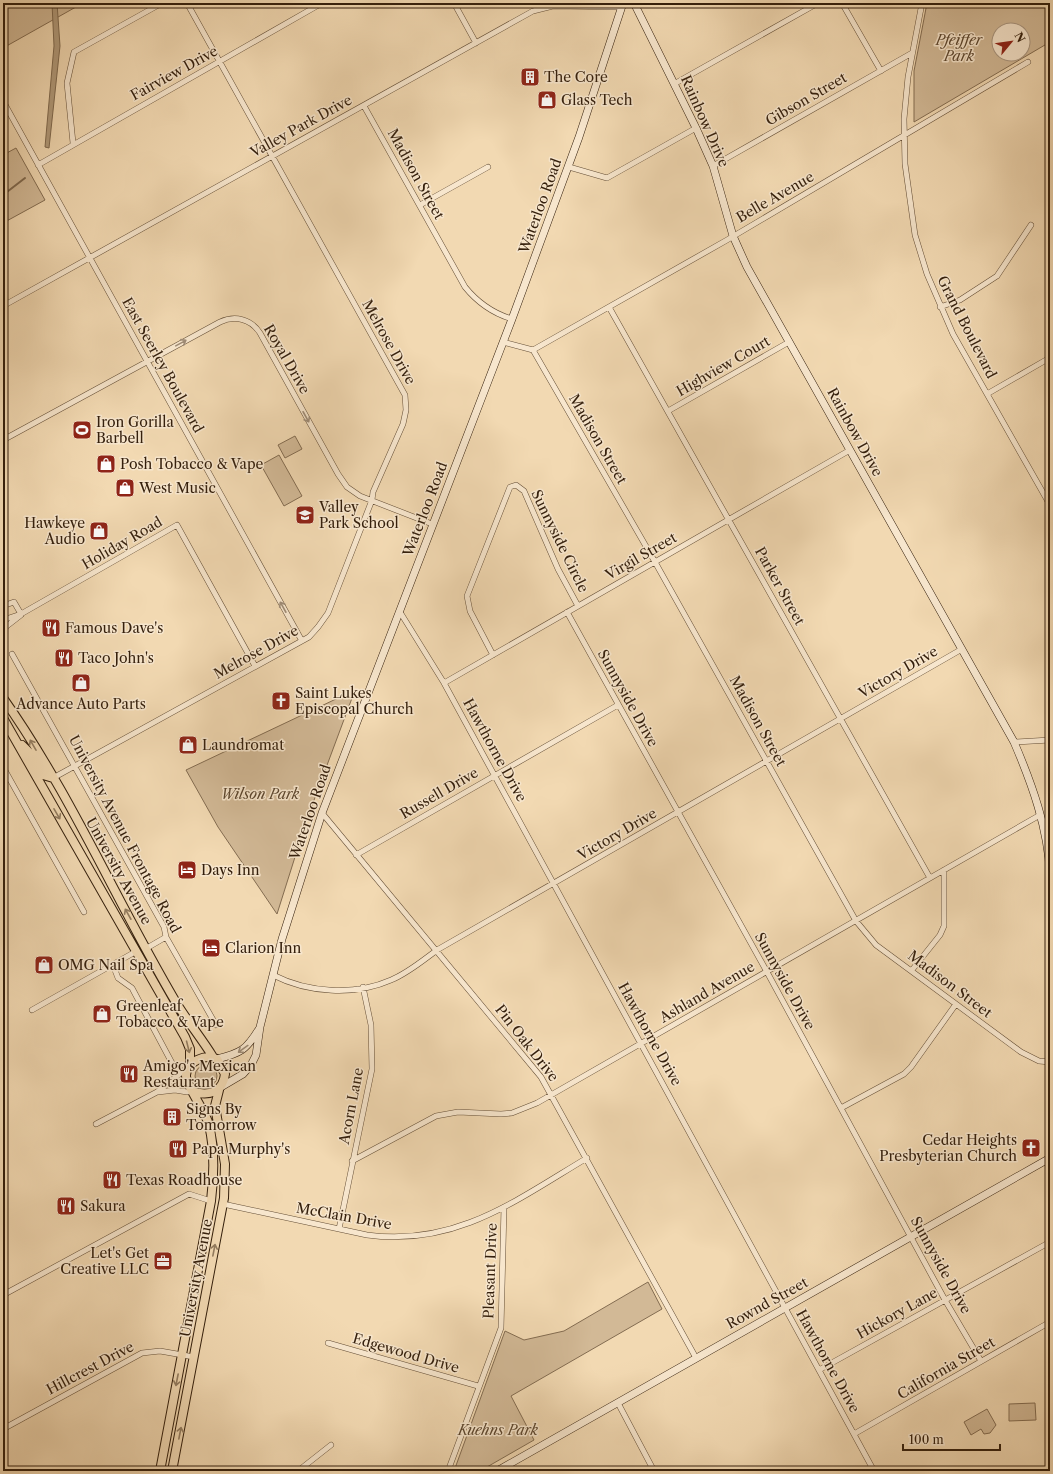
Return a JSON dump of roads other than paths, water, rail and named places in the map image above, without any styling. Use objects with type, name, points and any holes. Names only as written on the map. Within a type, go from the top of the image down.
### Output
[{"type":"main road","name":"Rainbow Drive","points":[[634,3],[696,128],[713,166],[733,236],[747,267],[1014,742],[1024,766],[1040,815],[1050,874]]},
{"type":"main road","name":"Waterloo Road","points":[[220,1088],[243,1074],[251,1065],[259,1044],[260,1027],[282,939],[322,813],[569,167],[623,5]]},
{"type":"main road","name":"University Avenue","points":[[3,698],[22,725],[53,778],[171,992],[215,1058]]},
{"type":"main road","name":"University Avenue","points":[[3,718],[135,952],[185,1037],[190,1049],[189,1067]]},
{"type":"main road","points":[[14,737],[30,753],[43,775],[53,778]]},
{"type":"main road","points":[[135,952],[144,956],[156,978],[171,992]]},
{"type":"main road","name":"Waterloo Road","points":[[215,1058],[243,1051],[250,1044],[260,1027]]},
{"type":"main road","points":[[215,1058],[225,1074],[220,1088],[204,1095],[193,1092],[186,1077],[189,1067],[201,1059],[215,1058]]},
{"type":"main road","name":"University Avenue","points":[[172,1471],[223,1204],[225,1164],[215,1106],[220,1088]]},
{"type":"main road","name":"University Avenue","points":[[160,1471],[212,1202],[214,1180],[212,1143],[209,1124],[193,1092]]},
{"type":"main road","name":"Rownd Street","points":[[497,1471],[1050,1158]]},
{"type":"street","points":[[73,144],[68,83],[74,52],[162,3]]},
{"type":"street","name":"Melrose Drive","points":[[53,778],[309,637],[328,613],[372,500],[373,492],[403,424],[406,410],[405,395],[187,3]]},
{"type":"street","name":"Fairview Drive","points":[[38,165],[322,3]]},
{"type":"street","points":[[454,3],[476,43]]},
{"type":"street","points":[[674,84],[818,3]]},
{"type":"street","points":[[842,3],[881,71]]},
{"type":"street","name":"Grand Boulevard","points":[[922,3],[905,99],[904,136],[908,190],[915,235],[927,274],[940,307],[1050,505]]},
{"type":"street","name":"Valley Park Drive","points":[[3,306],[533,11],[543,7],[623,5]]},
{"type":"street","name":"Gibson Street","points":[[713,166],[912,53]]},
{"type":"street","name":"Belle Avenue","points":[[533,350],[733,236],[1028,62]]},
{"type":"street","name":"East Seerley Boulevard","points":[[3,101],[89,259],[302,641]]},
{"type":"street","name":"Madison Street","points":[[364,106],[471,294],[492,311],[512,319]]},
{"type":"street","points":[[569,167],[607,178],[696,128]]},
{"type":"street","points":[[420,205],[488,167]]},
{"type":"street","points":[[940,307],[960,300],[997,276],[1032,225]]},
{"type":"street","name":"Parker Street","points":[[609,307],[930,878]]},
{"type":"street","name":"Royal Drive","points":[[3,440],[225,320],[237,318],[248,322],[260,333],[342,481],[360,496],[432,524]]},
{"type":"street","points":[[503,342],[533,350]]},
{"type":"street","name":"Highview Court","points":[[668,412],[789,342]]},
{"type":"street","name":"Madison Street","points":[[533,350],[655,562],[856,921],[870,940],[1021,1052],[1039,1061],[1050,1062]]},
{"type":"street","points":[[987,394],[1046,360]]},
{"type":"street","name":"Virgil Street","points":[[444,683],[850,450]]},
{"type":"street","name":"Sunnyside Circle","points":[[493,654],[470,611],[468,596],[507,491],[512,486],[519,486],[524,491],[558,569],[578,606]]},
{"type":"street","name":"Holiday Road","points":[[3,629],[21,614],[177,525],[256,666]]},
{"type":"street","points":[[3,606],[14,602],[21,614]]},
{"type":"street","name":"Hawthorne Drive","points":[[400,612],[444,683],[495,775],[874,1471]]},
{"type":"street","name":"Sunnyside Drive","points":[[567,612],[767,972],[912,1236],[945,1300],[981,1362]]},
{"type":"street","name":"Holiday Road","points":[[3,620],[21,614]]},
{"type":"street","name":"Victory Drive","points":[[273,975],[311,988],[340,990],[378,985],[400,976],[437,950],[554,885],[962,649]]},
{"type":"street","name":"University Avenue Frontage Road","points":[[12,654],[164,927],[166,937],[216,1025]]},
{"type":"street","name":"Russell Drive","points":[[356,855],[618,705]]},
{"type":"street","points":[[1014,742],[1050,740]]},
{"type":"street","points":[[3,767],[84,912]]},
{"type":"street","name":"Pin Oak Drive","points":[[322,813],[541,1077],[696,1358]]},
{"type":"street","name":"Ashland Avenue","points":[[352,1161],[436,1116],[458,1112],[486,1114],[512,1113],[537,1103],[1040,815]]},
{"type":"street","points":[[912,970],[940,935],[944,926],[944,870]]},
{"type":"street","points":[[147,948],[166,937]]},
{"type":"street","points":[[32,1010],[135,952]]},
{"type":"street","points":[[113,965],[118,978],[132,988],[172,1063]]},
{"type":"street","name":"Acorn Lane","points":[[339,1229],[369,1084],[373,1056],[370,1025],[363,988]]},
{"type":"street","points":[[841,1108],[904,1074],[912,1066],[956,1004]]},
{"type":"street","points":[[96,1124],[157,1092],[189,1067]]},
{"type":"street","points":[[157,1092],[175,1090],[193,1092]]},
{"type":"street","name":"McClain Drive","points":[[223,1204],[384,1238],[416,1237],[439,1233],[472,1223],[504,1207],[587,1158]]},
{"type":"street","points":[[3,1295],[189,1194],[212,1202]]},
{"type":"street","name":"Pleasant Drive","points":[[448,1471],[478,1386],[501,1328],[504,1207]]},
{"type":"street","name":"Hickory Lane","points":[[819,1370],[1050,1242]]},
{"type":"street","name":"California Street","points":[[854,1434],[1050,1322]]},
{"type":"street","name":"Edgewood Drive","points":[[328,1343],[478,1386]]},
{"type":"street","name":"Hillcrest Drive","points":[[3,1429],[142,1353],[160,1351],[194,1357]]},
{"type":"street","points":[[618,1403],[654,1471]]},
{"type":"street","points":[[298,1471],[302,1466],[331,1445]]},
{"type":"waterway","points":[[3,195],[25,178]]},
{"type":"place","name":"The Core","points":[[530,77]]},
{"type":"place","name":"Glass Tech","points":[[547,100]]},
{"type":"place","name":"Iron Gorilla Barbell","points":[[82,430]]},
{"type":"place","name":"Posh Tobacco & Vape","points":[[106,464]]},
{"type":"place","name":"West Music","points":[[125,488]]},
{"type":"place","name":"Valley Park School","points":[[305,515]]},
{"type":"place","name":"Hawkeye Audio","points":[[99,531]]},
{"type":"place","name":"Famous Dave's","points":[[51,628]]},
{"type":"place","name":"Taco John's","points":[[64,658]]},
{"type":"place","name":"Advance Auto Parts","points":[[81,683]]},
{"type":"place","name":"Saint Lukes Episcopal Church","points":[[281,701]]},
{"type":"place","name":"Laundromat","points":[[188,745]]},
{"type":"place","name":"Days Inn","points":[[187,870]]},
{"type":"place","name":"Clarion Inn","points":[[211,948]]},
{"type":"place","name":"OMG Nail Spa","points":[[44,965]]},
{"type":"place","name":"Greenleaf Tobacco & Vape","points":[[102,1014]]},
{"type":"place","name":"Amigo's Mexican Restaurant","points":[[129,1074]]},
{"type":"place","name":"Signs By Tomorrow","points":[[172,1117]]},
{"type":"place","name":"Cedar Heights Presbyterian Church","points":[[1031,1148]]},
{"type":"place","name":"Papa Murphy's","points":[[178,1149]]},
{"type":"place","name":"Texas Roadhouse","points":[[112,1180]]},
{"type":"place","name":"Sakura","points":[[66,1206]]},
{"type":"place","name":"Let's Get Creative LLC","points":[[163,1261]]},
{"type":"park label","name":"Pfeiffer Park","points":[[959,48]]},
{"type":"park label","name":"Wilson Park","points":[[260,794]]},
{"type":"park label","name":"Kuehns Park","points":[[498,1430]]}]
